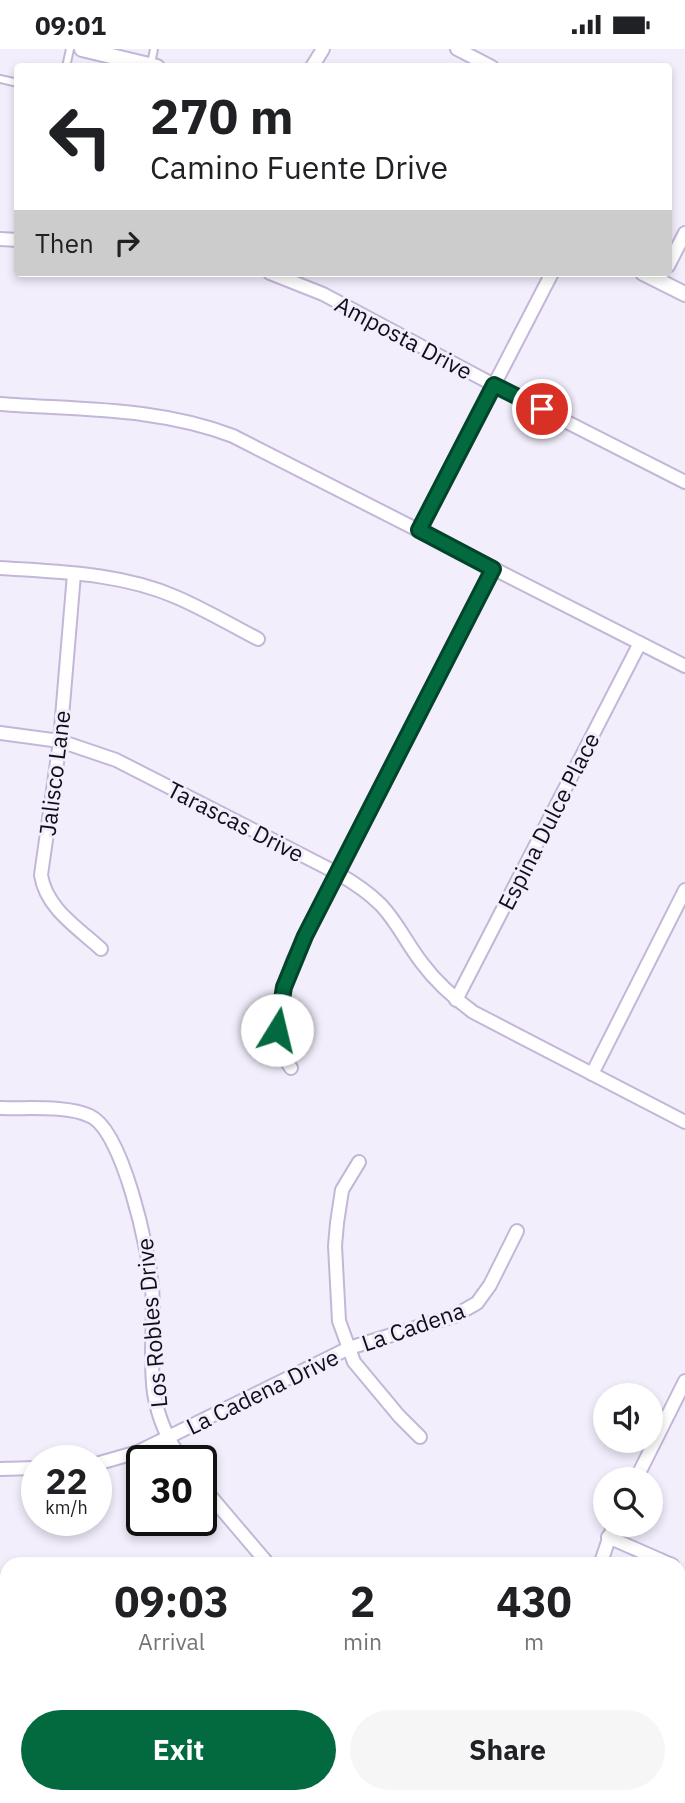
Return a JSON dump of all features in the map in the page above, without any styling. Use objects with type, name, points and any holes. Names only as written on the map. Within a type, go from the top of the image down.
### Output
[{"type":"street","points":[[82,49],[141,63]]},
{"type":"street","points":[[457,49],[484,63]]},
{"type":"street","points":[[672,259],[685,233]]},
{"type":"street","name":"Amposta Drive","points":[[281,277],[323,293],[494,385],[685,482]]},
{"type":"street","points":[[419,530],[550,277]]},
{"type":"street","points":[[663,278],[685,295]]},
{"type":"street","points":[[0,404],[148,413],[213,428],[258,447],[685,666]]},
{"type":"street","points":[[0,568],[97,575],[132,582],[175,596],[258,639]]},
{"type":"street","points":[[291,1067],[283,1055],[277,1030],[282,997],[293,961],[493,569]]},
{"type":"street","name":"Jalisco Lane","points":[[74,575],[60,741],[42,859],[43,887],[54,906],[101,949]]},
{"type":"street","name":"Espina Dulce Place","points":[[456,1000],[640,643]]},
{"type":"street","name":"Tarascas Drive","points":[[0,733],[60,741],[116,760],[337,873],[358,885],[382,907],[399,926],[420,961],[456,1000],[486,1020],[685,1122]]},
{"type":"street","points":[[592,1075],[685,890]]},
{"type":"street","name":"Los Robles Drive","points":[[0,1108],[69,1110],[88,1114],[103,1126],[112,1142],[145,1236],[152,1286],[151,1352],[154,1395],[173,1445]]},
{"type":"street","points":[[359,1161],[342,1190],[335,1246],[339,1321],[355,1362],[399,1416],[421,1437]]},
{"type":"street","name":"La Cadena","points":[[349,1348],[454,1317],[477,1303],[500,1268],[517,1231]]},
{"type":"street","name":"La Cadena Drive","points":[[112,1459],[138,1452],[349,1348]]},
{"type":"street","points":[[642,1467],[685,1381]]},
{"type":"street","points":[[0,1469],[21,1468]]},
{"type":"street","points":[[217,1504],[262,1557]]},
{"type":"street","points":[[602,1557],[608,1538],[653,1557]]},
{"type":"route","points":[[277,1030],[284,987],[293,961],[493,569],[419,530],[494,385],[542,409]]}]
